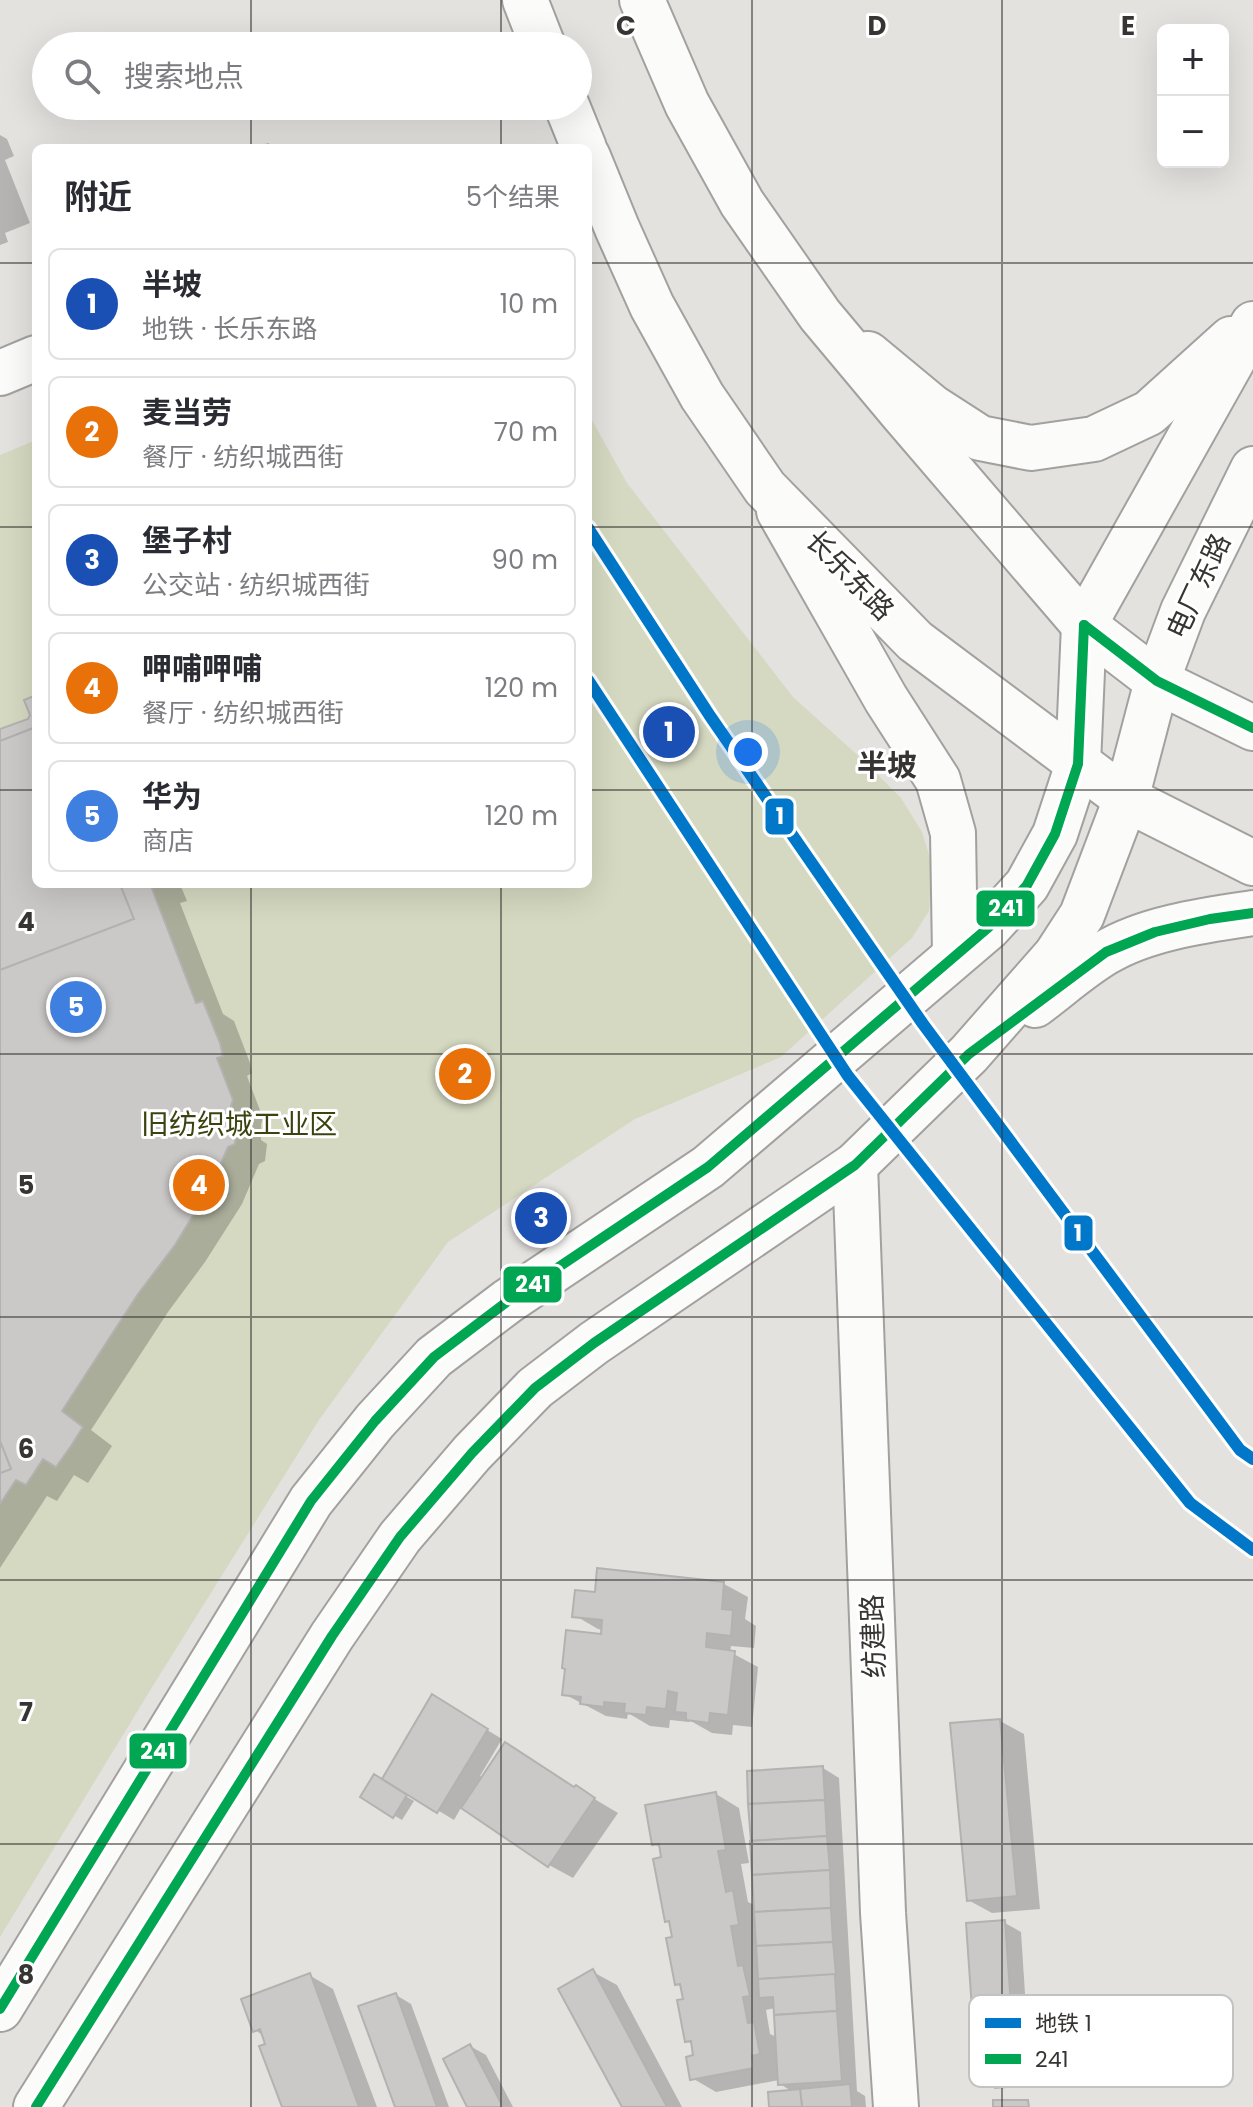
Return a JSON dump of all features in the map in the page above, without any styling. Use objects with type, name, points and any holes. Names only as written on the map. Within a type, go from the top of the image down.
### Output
[{"type":"main road","points":[[525,0],[538,32]]},
{"type":"main road","points":[[642,0],[687,104],[742,203],[820,315],[1084,625],[1157,681],[1253,728]]},
{"type":"main road","name":"长乐东路","points":[[592,174],[652,306],[702,396],[765,488],[915,641],[1126,799],[1253,863]]},
{"type":"main road","points":[[820,315],[932,407],[980,438],[1031,448],[1094,439],[1149,413],[1253,321]]},
{"type":"main road","points":[[0,2009],[311,1501],[375,1421],[434,1357],[508,1301],[708,1167],[989,927],[1027,885],[1055,834],[1078,764],[1084,625],[1253,321]]},
{"type":"main road","points":[[0,373],[32,360]]},
{"type":"main road","name":"电厂东路","points":[[969,1054],[1056,955],[1082,915],[1126,799],[1157,681],[1183,611],[1253,469]]},
{"type":"main road","points":[[765,488],[886,699],[938,780],[953,833],[955,954]]},
{"type":"main road","points":[[36,2107],[332,1636],[400,1537],[472,1453],[535,1388],[594,1343],[855,1165],[969,1054],[1106,952],[1155,932],[1253,913]]},
{"type":"main road","name":"纺建路","points":[[855,1165],[883,1913],[896,2107]]},
{"type":"green space","name":"旧纺织城工业区","points":[[592,420],[627,483],[793,697],[901,798],[922,832],[932,865],[929,911],[912,938],[781,1057],[635,1119],[448,1242],[319,1420],[0,1937],[0,455],[32,442],[32,888],[592,888]]},
{"type":"building","points":[[32,697],[32,729],[0,741],[0,729],[28,719],[30,715],[24,700]]},
{"type":"building","points":[[32,729],[32,888],[122,888],[134,919],[0,970],[0,741]]},
{"type":"building","points":[[122,888],[152,888],[196,1003],[203,1001],[220,1043],[223,1056],[217,1058],[233,1100],[231,1122],[237,1124],[235,1144],[228,1147],[211,1186],[175,1245],[138,1294],[62,1411],[83,1427],[71,1446],[56,1467],[43,1459],[26,1485],[16,1480],[0,1504],[0,1473],[11,1469],[0,1441],[0,970],[134,919]]},
{"type":"building","points":[[0,1441],[11,1469],[0,1473]]},
{"type":"building","points":[[597,1568],[724,1582],[722,1609],[733,1610],[731,1636],[707,1633],[706,1647],[735,1651],[728,1715],[710,1713],[709,1723],[686,1720],[686,1713],[675,1712],[677,1693],[668,1691],[666,1709],[647,1707],[646,1715],[624,1713],[625,1704],[604,1702],[604,1707],[580,1704],[581,1697],[562,1695],[566,1630],[601,1634],[602,1620],[572,1617],[575,1590],[595,1592]]},
{"type":"building","points":[[432,1694],[488,1729],[437,1813],[382,1779]]},
{"type":"building","points":[[1000,1719],[1017,1896],[967,1901],[950,1723]]},
{"type":"building","points":[[505,1742],[595,1798],[548,1867],[461,1808]]},
{"type":"building","points":[[823,1766],[825,1800],[748,1804],[747,1771]]},
{"type":"building","points":[[374,1774],[407,1795],[393,1818],[360,1797]]},
{"type":"building","points":[[716,1792],[726,1850],[718,1851],[726,1892],[733,1890],[739,1925],[731,1926],[738,1966],[743,1965],[750,1996],[743,1997],[748,2023],[754,2022],[760,2054],[752,2056],[754,2068],[690,2080],[686,2057],[693,2055],[691,2041],[685,2042],[677,2000],[683,1999],[680,1984],[675,1985],[666,1938],[672,1937],[669,1921],[665,1922],[653,1859],[661,1857],[659,1844],[652,1845],[645,1805]]},
{"type":"building","points":[[825,1800],[827,1836],[751,1841],[748,1804]]},
{"type":"building","points":[[827,1836],[830,1870],[752,1875],[750,1841]]},
{"type":"building","points":[[830,1870],[831,1908],[754,1912],[752,1875]]},
{"type":"building","points":[[831,1908],[833,1942],[756,1946],[754,1912]]},
{"type":"building","points":[[1005,1920],[1010,1995],[971,1995],[966,1923]]},
{"type":"building","points":[[833,1942],[836,1975],[758,1979],[756,1946]]},
{"type":"building","points":[[593,1969],[667,2107],[622,2107],[558,1989]]},
{"type":"building","points":[[310,1973],[359,2107],[282,2107],[259,2046],[265,2044],[260,2029],[253,2032],[241,1999]]},
{"type":"building","points":[[835,1974],[837,2011],[774,2015],[773,1997],[759,1998],[758,1979]]},
{"type":"building","points":[[396,1993],[437,2107],[395,2107],[358,2006]]},
{"type":"building","points":[[837,2011],[842,2081],[778,2085],[774,2015]]},
{"type":"building","points":[[470,2044],[503,2107],[467,2107],[443,2059]]},
{"type":"building","points":[[850,2084],[852,2107],[802,2107],[800,2089]]},
{"type":"building","points":[[800,2089],[802,2107],[769,2107],[768,2092]]},
{"type":"building","points":[[993,2100],[1028,2100],[1029,2107],[993,2107]]},
{"type":"metro line","name":"1","points":[[592,534],[710,716],[923,1024],[1240,1450],[1253,1459]]},
{"type":"metro line","name":"1","points":[[592,686],[848,1076],[1190,1503],[1253,1550]]},
{"type":"transit line","name":"241","points":[[1084,625],[1157,681],[1253,728]]},
{"type":"transit line","name":"241","points":[[0,2009],[311,1501],[375,1421],[434,1357],[508,1301],[708,1167],[989,927],[1027,885],[1055,834],[1078,764],[1084,625]]},
{"type":"transit line","name":"241","points":[[36,2107],[332,1636],[400,1537],[472,1453],[535,1388],[594,1343],[855,1165],[969,1054],[1106,952],[1155,932],[1253,913]]},
{"type":"place","name":"半坡","points":[[669,732]]},
{"type":"place","name":"华为","points":[[76,1007]]},
{"type":"place","name":"麦当劳","points":[[465,1074]]},
{"type":"place","name":"呷哺呷哺","points":[[199,1185]]},
{"type":"place","name":"堡子村","points":[[541,1218]]},
{"type":"district","name":"半坡","points":[[887,766]]}]
